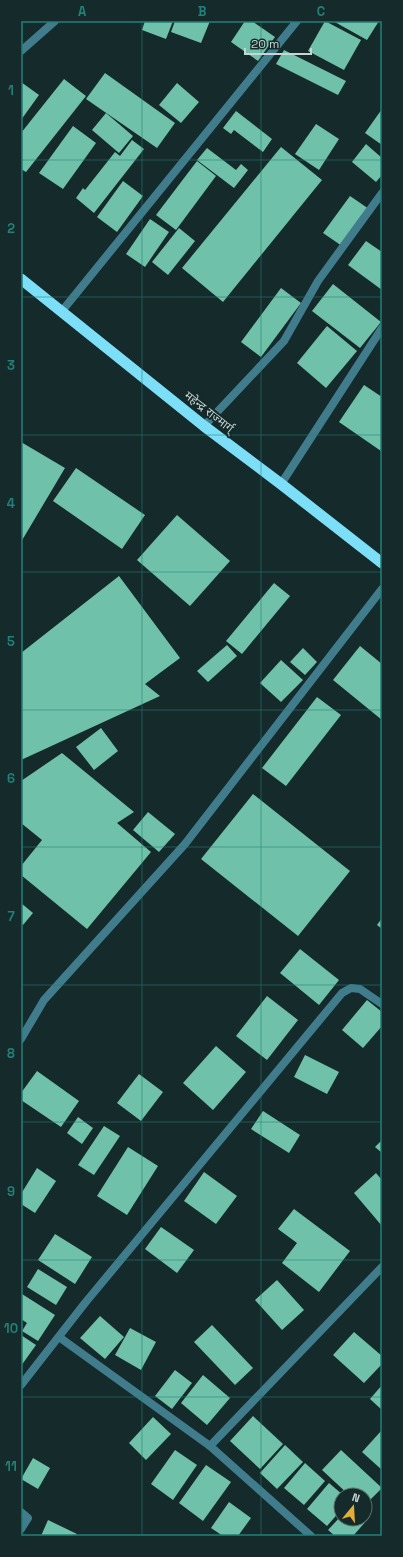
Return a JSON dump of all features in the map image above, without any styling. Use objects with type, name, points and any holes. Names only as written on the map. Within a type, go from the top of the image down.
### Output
[{"type":"highway","name":"महेन्द्र राज्मार्ग्","points":[[21,279],[204,426],[382,563]]},
{"type":"street","points":[[21,51],[54,21]]},
{"type":"street","points":[[62,311],[297,21]]},
{"type":"street","points":[[204,426],[284,341],[318,282],[382,193]]},
{"type":"street","points":[[281,484],[382,328]]},
{"type":"street","points":[[21,1039],[44,1000],[185,844],[382,589]]},
{"type":"street","points":[[21,1386],[85,1304],[342,993],[351,988],[360,989],[382,1004]]},
{"type":"street","points":[[210,1446],[382,1267]]},
{"type":"street","points":[[59,1337],[210,1446],[311,1536]]},
{"type":"street","points":[[21,1512],[28,1518],[21,1529]]},
{"type":"building","points":[[145,21],[173,21],[166,39],[142,30]]},
{"type":"building","points":[[175,21],[210,21],[201,43],[171,32]]},
{"type":"building","points":[[245,21],[252,21],[275,37],[258,61],[231,42]]},
{"type":"building","points":[[325,21],[361,40],[344,70],[308,51]]},
{"type":"building","points":[[333,21],[379,21],[367,40]]},
{"type":"building","points":[[284,50],[346,81],[338,95],[276,64]]},
{"type":"building","points":[[105,73],[175,123],[157,148],[86,99]]},
{"type":"building","points":[[64,79],[86,96],[26,172],[21,169],[21,133]]},
{"type":"building","points":[[21,82],[39,95],[21,120]]},
{"type":"building","points":[[177,83],[199,102],[181,123],[159,105]]},
{"type":"building","points":[[382,109],[382,145],[365,133]]},
{"type":"building","points":[[236,111],[272,139],[263,152],[234,130],[231,134],[223,128]]},
{"type":"building","points":[[106,113],[133,136],[119,153],[92,130]]},
{"type":"building","points":[[316,124],[339,139],[319,170],[295,154]]},
{"type":"building","points":[[73,126],[96,143],[63,189],[39,173]]},
{"type":"building","points":[[132,140],[144,149],[94,213],[76,198],[83,188],[85,190],[115,152],[120,156]]},
{"type":"building","points":[[366,144],[382,158],[382,175],[376,182],[352,162]]},
{"type":"building","points":[[281,147],[322,180],[223,302],[182,268]]},
{"type":"building","points":[[207,148],[236,170],[241,164],[248,170],[234,188],[197,160]]},
{"type":"building","points":[[197,161],[216,176],[176,230],[156,215]]},
{"type":"building","points":[[123,181],[143,196],[117,232],[97,217]]},
{"type":"building","points":[[350,196],[369,209],[342,246],[323,233]]},
{"type":"building","points":[[150,219],[169,232],[145,267],[126,254]]},
{"type":"building","points":[[179,228],[195,241],[168,275],[152,262]]},
{"type":"building","points":[[366,241],[382,252],[382,290],[348,265]]},
{"type":"building","points":[[333,284],[381,322],[360,348],[312,311]]},
{"type":"building","points":[[281,288],[301,303],[261,357],[241,342]]},
{"type":"building","points":[[327,326],[357,351],[326,388],[297,363]]},
{"type":"building","points":[[364,385],[382,397],[381,451],[339,422]]},
{"type":"building","points":[[21,442],[65,468],[21,542]]},
{"type":"building","points":[[76,468],[145,515],[122,549],[53,501]]},
{"type":"building","points":[[177,515],[230,561],[190,606],[137,560]]},
{"type":"building","points":[[119,576],[180,658],[145,684],[160,696],[21,760],[21,653]]},
{"type":"building","points":[[274,583],[290,596],[242,654],[226,641]]},
{"type":"building","points":[[227,645],[237,656],[208,682],[197,671]]},
{"type":"building","points":[[360,646],[382,664],[382,720],[333,680]]},
{"type":"building","points":[[303,648],[317,662],[305,675],[290,662]]},
{"type":"building","points":[[281,660],[303,680],[281,702],[260,683]]},
{"type":"building","points":[[317,697],[341,715],[286,786],[262,768]]},
{"type":"building","points":[[101,728],[118,751],[94,770],[76,747]]},
{"type":"building","points":[[62,753],[134,812],[117,823],[151,852],[87,929],[21,875],[21,866],[42,840],[21,823],[21,781]]},
{"type":"building","points":[[253,794],[350,871],[298,936],[201,859]]},
{"type":"building","points":[[148,812],[175,834],[159,852],[133,830]]},
{"type":"building","points":[[21,903],[33,913],[23,925],[21,923]]},
{"type":"building","points":[[382,918],[382,929],[377,925]]},
{"type":"building","points":[[300,949],[339,980],[319,1005],[280,973]]},
{"type":"building","points":[[267,996],[298,1020],[267,1060],[236,1036]]},
{"type":"building","points":[[367,1000],[382,1012],[382,1026],[363,1048],[342,1030]]},
{"type":"building","points":[[216,1046],[246,1072],[213,1110],[183,1083]]},
{"type":"building","points":[[305,1055],[339,1072],[327,1094],[294,1077]]},
{"type":"building","points":[[37,1071],[79,1101],[61,1127],[21,1100],[21,1093]]},
{"type":"building","points":[[139,1074],[163,1092],[141,1121],[117,1103]]},
{"type":"building","points":[[263,1111],[300,1135],[289,1153],[251,1129]]},
{"type":"building","points":[[78,1117],[93,1128],[82,1144],[67,1133]]},
{"type":"building","points":[[104,1126],[120,1136],[94,1175],[78,1165]]},
{"type":"building","points":[[382,1140],[382,1153],[375,1147]]},
{"type":"building","points":[[128,1147],[158,1166],[127,1215],[97,1196]]},
{"type":"building","points":[[37,1168],[56,1181],[35,1213],[21,1204],[21,1194]]},
{"type":"building","points":[[204,1172],[237,1196],[216,1224],[184,1201]]},
{"type":"building","points":[[376,1173],[382,1180],[382,1226],[354,1193]]},
{"type":"building","points":[[294,1209],[350,1251],[319,1292],[282,1263],[297,1243],[278,1229]]},
{"type":"building","points":[[161,1227],[194,1250],[177,1273],[145,1249]]},
{"type":"building","points":[[55,1234],[92,1257],[75,1284],[38,1260]]},
{"type":"building","points":[[38,1269],[67,1287],[56,1305],[27,1287]]},
{"type":"building","points":[[277,1280],[304,1310],[282,1330],[255,1300]]},
{"type":"building","points":[[22,1294],[55,1315],[38,1341],[22,1331],[27,1323],[21,1319]]},
{"type":"building","points":[[100,1316],[124,1337],[105,1359],[80,1338]]},
{"type":"building","points":[[212,1325],[253,1368],[235,1385],[194,1342]]},
{"type":"building","points":[[130,1328],[156,1342],[141,1370],[115,1355]]},
{"type":"building","points":[[354,1332],[382,1356],[382,1364],[364,1383],[333,1355]]},
{"type":"building","points":[[21,1335],[36,1345],[21,1366]]},
{"type":"building","points":[[175,1370],[192,1383],[172,1409],[155,1396]]},
{"type":"building","points":[[203,1375],[230,1398],[207,1425],[181,1403]]},
{"type":"building","points":[[382,1385],[382,1410],[370,1399]]},
{"type":"building","points":[[253,1416],[283,1444],[260,1469],[230,1441]]},
{"type":"building","points":[[153,1417],[171,1434],[146,1460],[129,1443]]},
{"type":"building","points":[[382,1430],[382,1470],[362,1452]]},
{"type":"building","points":[[285,1445],[303,1462],[277,1489],[260,1473]]},
{"type":"building","points":[[175,1450],[197,1465],[173,1500],[151,1484]]},
{"type":"building","points":[[341,1450],[382,1488],[373,1497],[373,1487],[340,1487],[322,1470]]},
{"type":"building","points":[[33,1458],[50,1468],[38,1489],[21,1479]]},
{"type":"building","points":[[305,1463],[325,1481],[304,1505],[284,1488]]},
{"type":"building","points":[[206,1465],[231,1482],[203,1521],[179,1503]]},
{"type":"building","points":[[329,1483],[334,1487],[333,1519],[327,1526],[307,1509]]},
{"type":"building","points":[[229,1502],[251,1518],[238,1536],[223,1536],[211,1528]]},
{"type":"building","points":[[48,1520],[77,1534],[76,1536],[41,1536]]},
{"type":"building","points":[[333,1525],[333,1527],[361,1527],[353,1536],[335,1536],[328,1530]]}]
